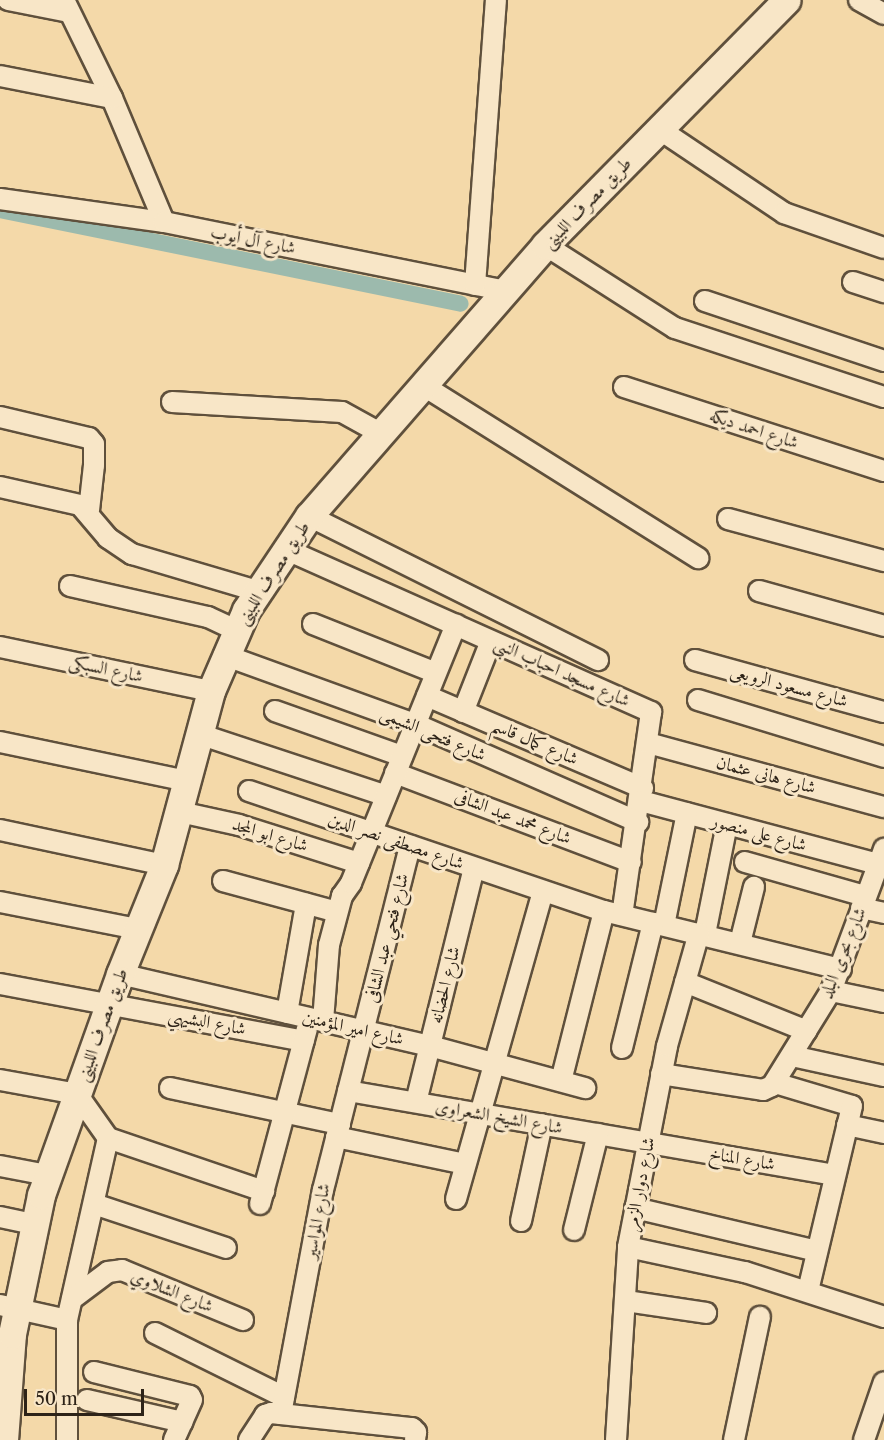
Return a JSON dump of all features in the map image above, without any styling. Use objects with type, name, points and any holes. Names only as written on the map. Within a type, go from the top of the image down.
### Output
[{"type":"street","points":[[8,0],[67,6],[112,98],[164,222]]},
{"type":"street","points":[[475,285],[496,0]]},
{"type":"street","name":"طريق مصرف اللبينى","points":[[3,1430],[9,1307],[47,1175],[120,974],[164,865],[211,691],[224,655],[256,591],[309,516],[545,245],[787,0]]},
{"type":"street","points":[[859,0],[884,14]]},
{"type":"street","points":[[0,76],[112,98]]},
{"type":"street","points":[[659,129],[784,213],[884,248]]},
{"type":"street","name":"شارع آل أيوب","points":[[0,199],[164,222],[505,291]]},
{"type":"street","points":[[545,245],[675,328],[884,397]]},
{"type":"street","points":[[853,282],[884,292]]},
{"type":"street","points":[[705,301],[884,362]]},
{"type":"street","points":[[424,386],[698,558]]},
{"type":"street","name":"شارع احمد ديكه","points":[[624,387],[884,471]]},
{"type":"street","points":[[172,402],[342,412],[382,434]]},
{"type":"street","points":[[0,417],[89,438],[94,444],[89,510]]},
{"type":"street","points":[[0,487],[80,505],[89,510],[108,538],[132,554],[256,591]]},
{"type":"street","points":[[309,516],[598,660]]},
{"type":"street","points":[[728,519],[884,561]]},
{"type":"street","name":"شارع مسجد احباب النبى","points":[[285,549],[651,712],[642,795],[631,862],[561,1081]]},
{"type":"street","points":[[70,586],[208,617],[236,630]]},
{"type":"street","points":[[759,591],[884,626]]},
{"type":"street","points":[[313,624],[436,673]]},
{"type":"street","points":[[0,1080],[77,1094],[108,1138],[262,1197],[304,1041],[317,1019],[329,945],[337,912],[456,625]]},
{"type":"street","points":[[463,712],[491,641]]},
{"type":"street","name":"شارع السبكى","points":[[0,647],[211,691]]},
{"type":"street","name":"شارع فتحى الشيمى","points":[[224,655],[415,724],[638,822]]},
{"type":"street","name":"شارع مسعود الرويعى","points":[[695,660],[884,712]]},
{"type":"street","name":"شارع كمال قاسم","points":[[427,696],[642,795]]},
{"type":"street","points":[[698,700],[884,757]]},
{"type":"street","name":"شارع محمد عبد الشافى","points":[[275,711],[631,862]]},
{"type":"street","points":[[199,734],[386,796]]},
{"type":"street","points":[[0,742],[187,781]]},
{"type":"street","name":"شارع هانى عثمان","points":[[648,743],[884,807]]},
{"type":"street","name":"شارع مصطفى نصر الدين","points":[[249,791],[613,913],[702,933],[840,969]]},
{"type":"street","name":"شارع على منصور","points":[[642,795],[687,813],[727,824],[881,857]]},
{"type":"street","name":"شارع ابو المجد","points":[[180,812],[239,825],[359,863]]},
{"type":"street","points":[[622,1048],[659,924],[687,813]]},
{"type":"street","name":"شارع دوار الزمر","points":[[616,1440],[628,1247],[635,1208],[661,1074],[685,982],[702,933],[727,824]]},
{"type":"street","points":[[0,831],[164,865]]},
{"type":"street","name":"شارع فتحي عبد الشافى","points":[[365,1031],[410,846]]},
{"type":"street","name":"شارع بحرى البلد","points":[[775,1083],[831,991],[881,857]]},
{"type":"street","points":[[745,862],[863,902],[884,913]]},
{"type":"street","name":"شارع الحضانه","points":[[416,1102],[474,867]]},
{"type":"street","points":[[223,881],[337,912]]},
{"type":"street","points":[[740,943],[754,887]]},
{"type":"street","points":[[456,1199],[492,1062],[543,891]]},
{"type":"street","points":[[0,903],[137,929]]},
{"type":"street","points":[[287,1013],[306,904]]},
{"type":"street","name":"شارع امير المؤمنين","points":[[120,974],[430,1046],[585,1088]]},
{"type":"street","points":[[685,982],[807,1031]]},
{"type":"street","name":"شارع البشيهي","points":[[0,984],[304,1041]]},
{"type":"street","points":[[831,991],[884,1002]]},
{"type":"street","name":"شارع المواسير","points":[[283,1405],[338,1131],[365,1031]]},
{"type":"street","points":[[792,1056],[884,1076]]},
{"type":"street","points":[[661,1074],[763,1090],[775,1083],[851,1102],[808,1291]]},
{"type":"street","points":[[170,1088],[285,1112],[338,1131],[465,1164]]},
{"type":"street","name":"شارع الشيخ الشعراوى","points":[[348,1091],[649,1143]]},
{"type":"street","points":[[520,1221],[542,1124]]},
{"type":"street","points":[[847,1125],[884,1133]]},
{"type":"street","points":[[574,1230],[598,1134]]},
{"type":"street","points":[[68,1440],[67,1320],[108,1138]]},
{"type":"street","name":"شارع المناخ","points":[[649,1143],[834,1175]]},
{"type":"street","points":[[0,1166],[47,1175]]},
{"type":"street","points":[[94,1204],[226,1248]]},
{"type":"street","points":[[635,1208],[817,1251]]},
{"type":"street","points":[[0,1217],[34,1224]]},
{"type":"street","points":[[628,1247],[745,1272],[884,1317]]},
{"type":"street","name":"شارع الشلاوي","points":[[72,1299],[108,1272],[122,1270],[243,1320]]},
{"type":"street","points":[[626,1301],[706,1313]]},
{"type":"street","points":[[9,1307],[67,1320]]},
{"type":"street","points":[[734,1440],[760,1317]]},
{"type":"street","points":[[155,1333],[283,1405],[413,1434]]},
{"type":"street","points":[[87,1400],[178,1431],[190,1396],[94,1372]]},
{"type":"street","points":[[864,1440],[884,1382]]},
{"type":"street","points":[[249,1440],[265,1415],[283,1405]]},
{"type":"waterway","points":[[0,210],[460,304]]}]
